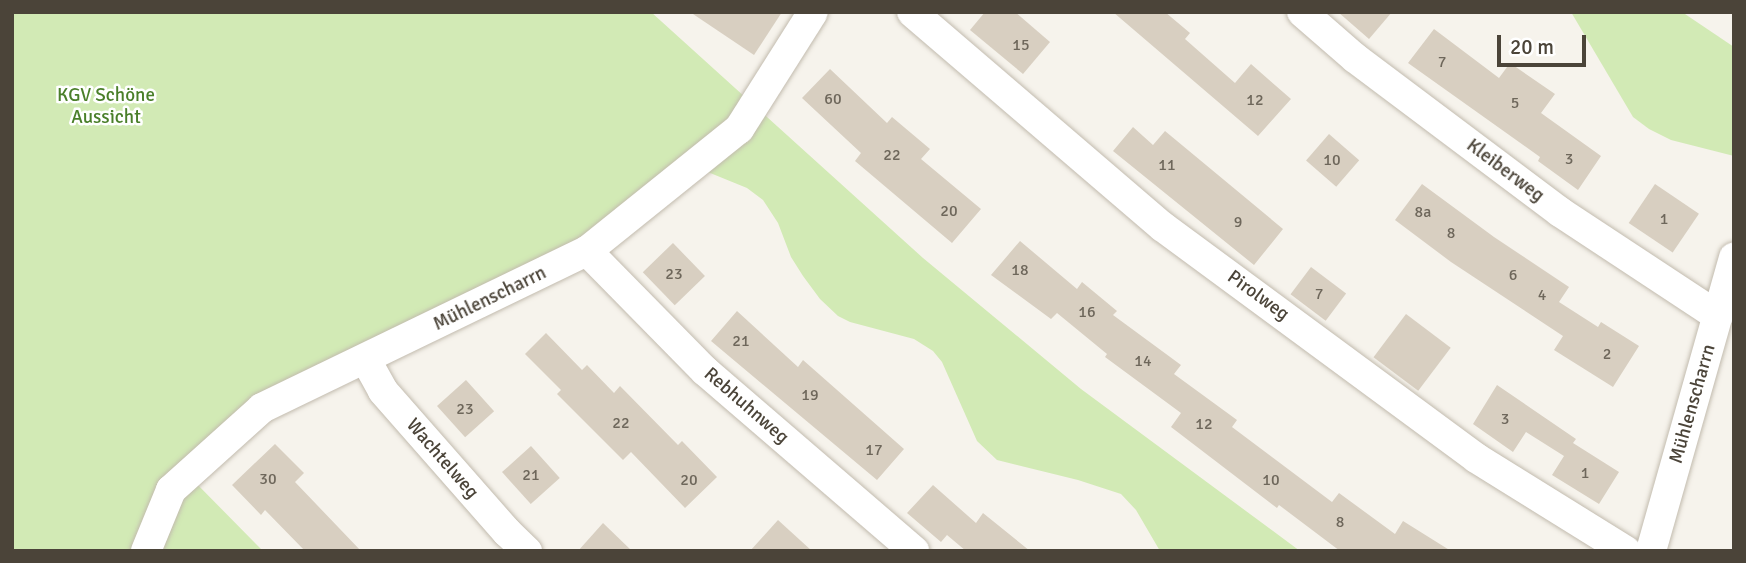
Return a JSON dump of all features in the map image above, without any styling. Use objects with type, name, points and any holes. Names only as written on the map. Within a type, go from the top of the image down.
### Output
[{"type":"street","name":"Mühlenscharrn","points":[[146,551],[171,491],[262,408],[587,251],[739,129],[813,12]]},
{"type":"street","name":"Pirolweg","points":[[912,12],[1163,227],[1476,458],[1626,551]]},
{"type":"street","name":"Kleiberweg","points":[[1302,12],[1355,58],[1560,212],[1718,316]]},
{"type":"street","name":"Rebhuhnweg","points":[[587,251],[705,371],[914,551]]},
{"type":"street","name":"Mühlenscharrn","points":[[1651,551],[1734,258]]},
{"type":"street","name":"Wachtelweg","points":[[366,360],[383,391],[507,532],[527,551]]},
{"type":"green space","name":"KGV Schöne Aussicht","points":[[12,12],[651,12],[923,258],[1081,389],[1300,551],[1160,551],[1136,510],[1121,494],[1078,480],[997,460],[977,441],[942,362],[933,351],[914,339],[850,322],[838,316],[820,299],[803,276],[791,257],[778,223],[763,200],[747,188],[693,166],[587,251],[262,408],[188,475],[263,551],[12,551]]},
{"type":"green space","points":[[1571,12],[1682,12],[1734,47],[1734,156],[1671,140],[1633,117]]},
{"type":"building","points":[[690,12],[782,12],[754,55]]},
{"type":"building","points":[[985,12],[1015,12],[1050,42],[1023,74],[970,30]]},
{"type":"building","points":[[1113,12],[1165,12],[1190,33],[1185,39],[1235,83],[1251,64],[1291,99],[1258,136]]},
{"type":"building","points":[[1338,12],[1392,12],[1369,39]]},
{"type":"building","points":[[1434,29],[1499,78],[1510,63],[1555,94],[1541,113],[1601,156],[1578,190],[1538,161],[1540,157],[1408,63]]},
{"type":"building","points":[[830,69],[887,123],[892,117],[930,149],[921,159],[981,209],[952,243],[855,161],[861,153],[802,98]]},
{"type":"building","points":[[1133,127],[1153,145],[1165,131],[1283,229],[1254,265],[1113,151]]},
{"type":"building","points":[[1329,134],[1359,160],[1336,187],[1306,160]]},
{"type":"building","points":[[1422,184],[1569,287],[1559,302],[1598,327],[1601,322],[1639,346],[1613,387],[1554,350],[1563,336],[1451,262],[1395,220]]},
{"type":"building","points":[[1655,184],[1699,214],[1673,253],[1629,223]]},
{"type":"building","points":[[1020,241],[1077,289],[1082,282],[1117,311],[1113,315],[1181,365],[1174,374],[1237,420],[1232,427],[1332,502],[1339,493],[1395,534],[1403,521],[1451,551],[1340,551],[1279,505],[1277,508],[1171,427],[1181,413],[1105,357],[1107,354],[1057,313],[1051,319],[991,275]]},
{"type":"building","points":[[673,243],[705,276],[675,305],[643,272]]},
{"type":"building","points":[[1311,267],[1346,293],[1326,321],[1291,294]]},
{"type":"building","points":[[737,311],[798,367],[803,360],[904,449],[877,480],[711,341]]},
{"type":"building","points":[[1406,314],[1451,348],[1418,391],[1374,357]]},
{"type":"building","points":[[546,333],[582,370],[587,365],[614,393],[620,386],[678,445],[682,441],[717,477],[685,508],[631,452],[623,460],[557,394],[561,390],[525,354]]},
{"type":"building","points":[[466,380],[494,411],[465,437],[437,406]]},
{"type":"building","points":[[1497,385],[1576,439],[1573,443],[1619,472],[1599,504],[1552,475],[1564,456],[1526,432],[1513,452],[1473,424]]},
{"type":"building","points":[[275,444],[304,473],[295,482],[361,551],[305,551],[265,510],[261,515],[232,485]]},
{"type":"building","points":[[531,446],[560,478],[531,504],[502,472]]},
{"type":"building","points":[[933,485],[976,523],[983,513],[1030,551],[966,551],[947,535],[941,542],[907,513]]},
{"type":"building","points":[[778,520],[812,551],[750,551]]},
{"type":"building","points":[[603,523],[632,551],[578,551]]}]
